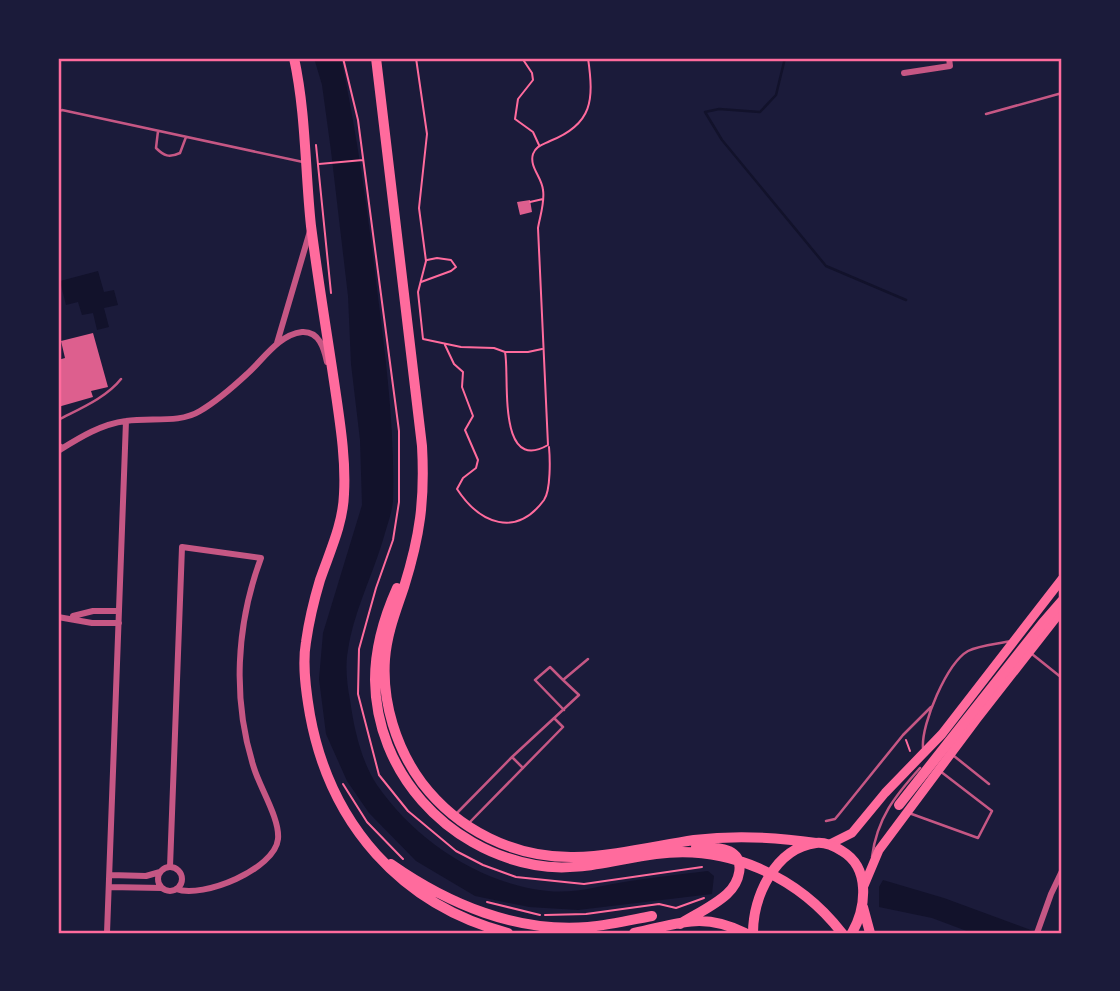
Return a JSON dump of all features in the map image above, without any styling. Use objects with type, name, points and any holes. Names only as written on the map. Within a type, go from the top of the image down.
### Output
[{"type":"main road","points":[[294,58],[307,163],[311,225],[338,410],[344,495],[341,522],[310,616],[305,646],[307,698],[317,746],[334,792],[374,851],[414,890],[448,912],[508,933]]},
{"type":"main road","points":[[376,58],[424,470],[423,509],[389,633],[385,686],[396,734],[417,776],[432,795],[467,826],[516,849],[544,856],[575,857],[695,840],[750,836],[830,844],[847,854],[855,863],[863,888],[863,903],[870,933]]},
{"type":"main road","points":[[408,569],[398,584],[381,631],[375,680],[377,706],[385,737],[412,789],[433,814],[455,833],[480,848],[520,862],[547,867],[584,867],[671,852],[704,853],[733,858],[764,870],[803,893],[842,933]]},
{"type":"main road","points":[[830,844],[852,833],[917,765],[923,753],[942,734],[1062,579]]},
{"type":"main road","points":[[863,888],[879,850],[903,808],[1062,601]]},
{"type":"main road","points":[[903,808],[940,771],[1062,610]]},
{"type":"main road","points":[[753,933],[756,903],[772,872],[791,854],[816,843]]},
{"type":"main road","points":[[660,847],[722,849],[736,856],[739,862],[738,876],[728,893],[680,924]]},
{"type":"main road","points":[[374,851],[446,897],[498,918],[555,927],[586,927],[652,916]]},
{"type":"main road","points":[[852,933],[863,903]]},
{"type":"main road","points":[[634,933],[703,920],[716,921],[745,933]]},
{"type":"street","points":[[904,73],[950,66],[949,58]]},
{"type":"street","points":[[277,343],[311,225]]},
{"type":"street","points":[[60,447],[109,424],[178,419],[199,412],[248,374],[277,343],[302,332],[318,338],[323,345],[338,410]]},
{"type":"street","points":[[107,933],[126,421]]},
{"type":"street","points":[[109,887],[192,891],[223,884],[253,870],[271,857],[276,849],[278,833],[248,745],[239,673],[240,642],[252,583],[261,558],[182,547],[170,867]]},
{"type":"street","points":[[58,617],[93,611],[119,611]]},
{"type":"street","points":[[69,617],[92,623],[119,623]]},
{"type":"street","points":[[110,875],[146,876],[170,867],[176,869],[181,876],[181,884],[176,889]]},
{"type":"street","points":[[160,872],[158,881],[162,888]]},
{"type":"street","points":[[1037,933],[1061,875]]},
{"type":"lane","points":[[986,114],[1062,93]]},
{"type":"lane","points":[[58,112],[62,110],[307,163]]},
{"type":"lane","points":[[158,131],[156,148],[163,155],[180,153],[186,137]]},
{"type":"lane","points":[[58,420],[106,392],[121,379]]},
{"type":"lane","points":[[923,753],[922,740],[934,704],[956,661],[970,650],[1014,640]]},
{"type":"lane","points":[[1030,652],[1062,678]]},
{"type":"lane","points":[[563,680],[588,659]]},
{"type":"lane","points":[[454,816],[512,757],[564,710],[579,695],[550,667],[535,680],[564,710]]},
{"type":"lane","points":[[826,821],[835,820],[847,807],[903,735],[934,704]]},
{"type":"lane","points":[[467,826],[563,727],[554,718]]},
{"type":"lane","points":[[952,754],[989,783]]},
{"type":"lane","points":[[512,757],[523,768]]},
{"type":"lane","points":[[871,867],[879,823],[917,765]]},
{"type":"lane","points":[[903,808],[978,838],[992,811],[940,771]]},
{"type":"path","points":[[343,58],[358,120],[399,430],[399,502],[393,540],[359,649],[358,694],[379,775],[408,811],[456,851],[483,866],[516,877],[584,884],[702,867]]},
{"type":"path","points":[[416,58],[427,134],[419,208],[426,261],[418,292],[423,339],[444,344],[494,348],[505,352],[543,349]]},
{"type":"path","points":[[522,58],[533,73],[533,80],[518,99],[515,119],[533,132],[539,146]]},
{"type":"path","points":[[444,344],[454,364],[463,372],[462,387],[473,416],[466,430],[478,460],[476,468],[463,478],[457,489],[477,514],[506,523],[523,521],[544,499],[550,483],[538,228],[544,199],[543,186],[532,163],[534,152],[539,146],[565,135],[583,120],[590,107],[592,80],[588,58]]},
{"type":"path","points":[[316,144],[332,299]]},
{"type":"path","points":[[318,164],[363,160]]},
{"type":"path","points":[[530,202],[544,199]]},
{"type":"path","points":[[421,282],[456,267],[451,261],[437,258],[426,261]]},
{"type":"path","points":[[505,352],[508,365],[505,396],[515,439],[525,449],[539,450],[548,445]]},
{"type":"path","points":[[903,735],[917,765]]},
{"type":"path","points":[[341,781],[367,822],[404,860]]},
{"type":"path","points":[[481,902],[493,902],[541,915],[558,915],[659,904],[676,908],[694,900],[708,898]]},
{"type":"shaded area","points":[[314,58],[341,58],[366,202],[391,421],[392,509],[355,620],[347,662],[354,722],[367,766],[377,785],[410,824],[451,856],[498,879],[523,887],[569,891],[708,871],[714,876],[712,894],[578,910],[529,907],[475,896],[416,861],[369,813],[347,781],[326,734],[319,679],[323,633],[362,505],[360,440],[351,364],[348,296],[331,151],[322,85]]},
{"type":"shaded area","points":[[98,271],[104,292],[114,290],[118,305],[104,308],[109,327],[97,330],[93,313],[82,315],[78,302],[66,305],[60,281]]},
{"type":"shaded area","points":[[883,880],[944,898],[1039,933],[972,933],[932,918],[879,907],[879,887]]},
{"type":"building","points":[[530,200],[532,212],[520,215],[517,202]]},
{"type":"building","points":[[93,333],[108,387],[91,391],[93,397],[58,407],[58,360],[65,358],[61,341]]},
{"type":"waterway","points":[[785,58],[776,95],[760,112],[719,109],[705,112],[722,140],[826,266],[906,300]]}]
